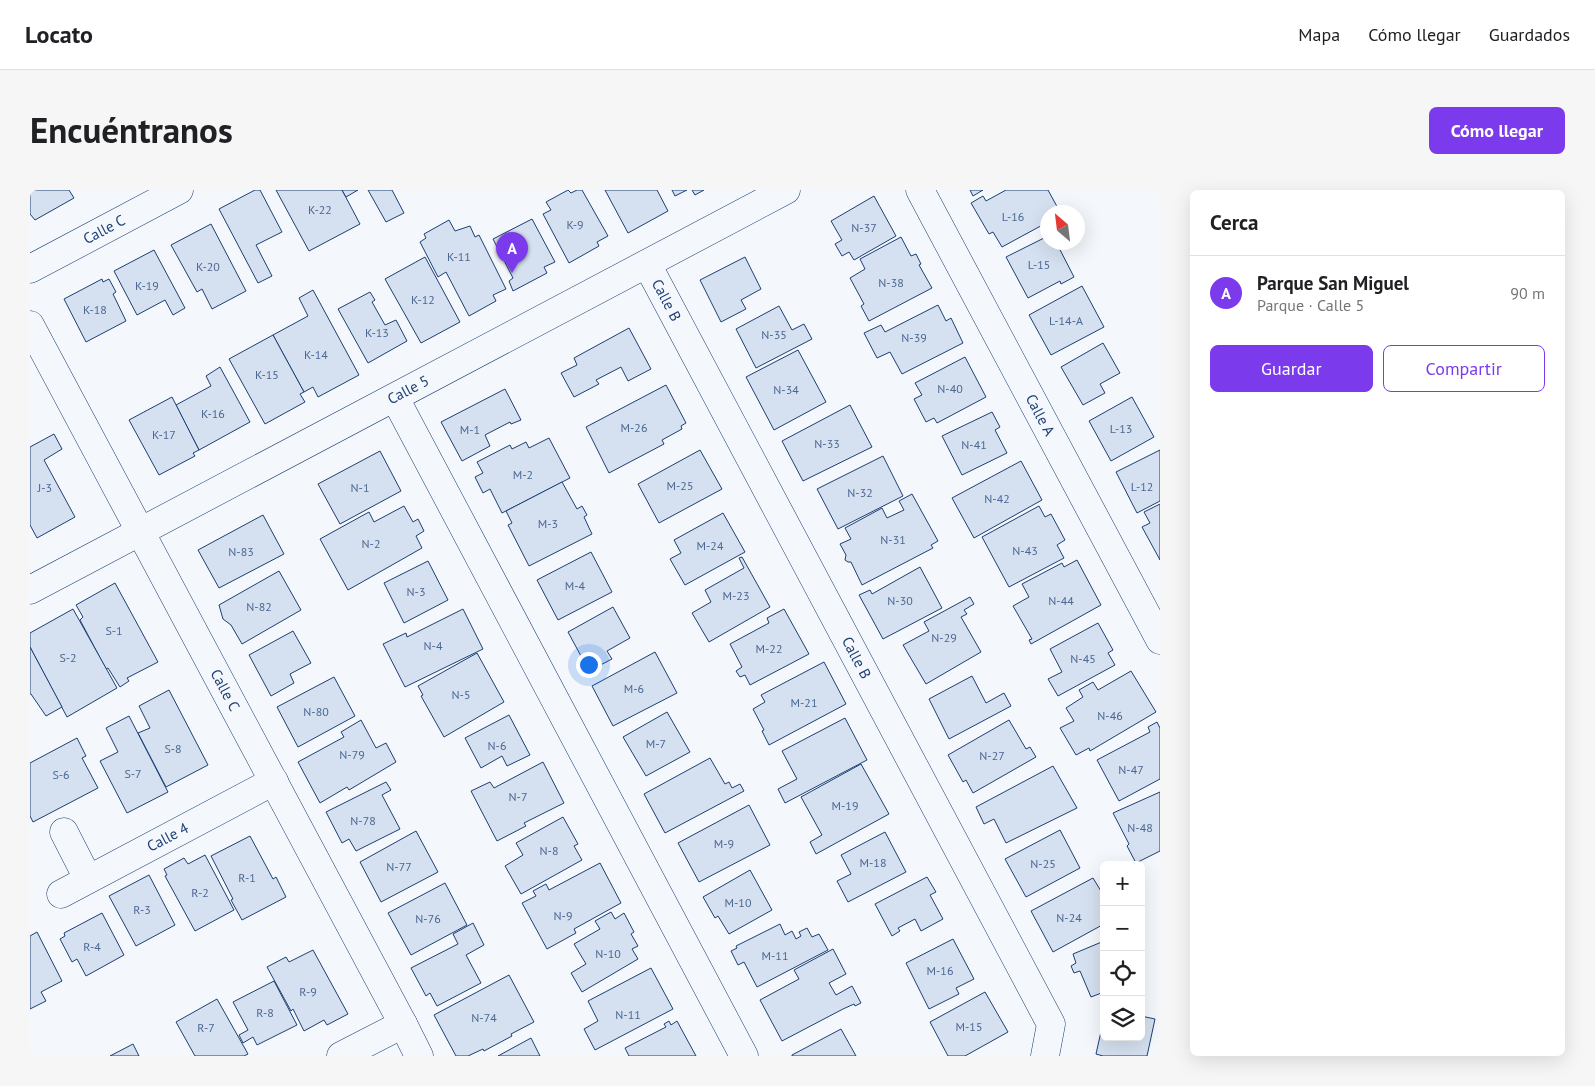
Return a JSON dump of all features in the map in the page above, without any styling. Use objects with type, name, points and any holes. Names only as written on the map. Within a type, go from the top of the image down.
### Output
[{"type":"street","name":"Calle C","points":[[30,269],[179,190]]},
{"type":"street","name":"Calle 5","points":[[30,590],[786,190]]},
{"type":"street","name":"Calle A","points":[[920,190],[1160,640]]},
{"type":"street","name":"Calle B","points":[[647,264],[1050,1024],[1045,1056]]},
{"type":"street","name":"Calle C","points":[[30,325],[142,532],[419,1056]]},
{"type":"street","points":[[394,398],[744,1056]]},
{"type":"street","name":"Calle 4","points":[[61,894],[274,781]]},
{"type":"street","points":[[64,832],[88,879]]},
{"type":"street","points":[[341,1056],[403,1024]]},
{"type":"building","points":[[30,190],[69,190],[74,198],[35,220],[30,214]]},
{"type":"building","points":[[255,190],[260,190],[282,232],[256,245],[272,276],[258,283],[219,209]]},
{"type":"building","points":[[276,190],[342,190],[360,224],[309,251]]},
{"type":"building","points":[[342,190],[358,190],[346,197]]},
{"type":"building","points":[[368,190],[392,190],[404,213],[386,222]]},
{"type":"building","points":[[568,190],[571,193],[582,190],[608,236],[597,242],[599,246],[569,263],[543,214],[551,210],[546,202]]},
{"type":"building","points":[[605,190],[657,190],[668,211],[628,233]]},
{"type":"building","points":[[672,190],[687,190],[675,196]]},
{"type":"building","points":[[692,190],[704,190],[695,195]]},
{"type":"building","points":[[970,190],[983,190],[973,196]]},
{"type":"building","points":[[1006,190],[1048,190],[1056,205],[1040,205],[1040,226],[1002,247],[993,232],[989,234],[971,203],[983,196],[986,201]]},
{"type":"building","points":[[874,196],[896,236],[854,260],[849,252],[842,256],[835,244],[842,240],[831,221]]},
{"type":"building","points":[[532,219],[555,262],[544,267],[547,273],[513,291],[509,281],[513,278],[493,239]]},
{"type":"building","points":[[449,220],[455,231],[470,226],[475,237],[479,235],[506,289],[493,295],[496,301],[469,316],[446,272],[438,277],[420,242],[426,238],[424,234]]},
{"type":"building","points":[[211,224],[246,291],[212,309],[202,289],[197,292],[171,245]]},
{"type":"building","points":[[901,237],[911,256],[916,254],[921,264],[919,265],[932,288],[869,321],[861,306],[864,304],[850,278],[865,269],[860,259]]},
{"type":"building","points":[[1040,240],[1040,250],[1060,250],[1074,277],[1061,284],[1060,281],[1028,298],[1006,257]]},
{"type":"building","points":[[154,250],[185,308],[173,315],[165,300],[137,315],[114,271]]},
{"type":"building","points":[[425,257],[460,322],[421,343],[385,279]]},
{"type":"building","points":[[745,257],[761,289],[741,300],[746,309],[721,322],[700,280]]},
{"type":"building","points":[[102,279],[103,282],[109,279],[116,292],[113,294],[126,321],[86,342],[64,299]]},
{"type":"building","points":[[1082,286],[1104,327],[1051,355],[1029,315]]},
{"type":"building","points":[[313,290],[359,375],[318,397],[313,387],[304,392],[273,335],[308,316],[299,298]]},
{"type":"building","points":[[370,292],[375,300],[372,302],[385,325],[396,320],[407,341],[368,363],[338,309]]},
{"type":"building","points":[[938,305],[946,321],[951,318],[963,343],[902,374],[890,352],[877,358],[864,333],[881,325],[885,332]]},
{"type":"building","points":[[779,306],[792,330],[804,324],[812,339],[756,368],[736,329]]},
{"type":"building","points":[[629,328],[651,369],[628,381],[621,367],[596,380],[599,384],[574,397],[561,373],[577,365],[574,358]]},
{"type":"building","points":[[273,335],[304,392],[300,394],[305,402],[265,424],[229,359]]},
{"type":"building","points":[[1103,343],[1120,373],[1100,384],[1105,393],[1083,405],[1061,367]]},
{"type":"building","points":[[798,350],[826,402],[774,430],[746,377]]},
{"type":"building","points":[[965,357],[986,397],[937,423],[934,418],[926,422],[914,399],[922,395],[915,383]]},
{"type":"building","points":[[220,367],[250,422],[199,450],[176,405],[211,386],[206,376]]},
{"type":"building","points":[[666,385],[686,423],[681,426],[682,429],[662,440],[664,444],[609,473],[586,427]]},
{"type":"building","points":[[505,389],[521,420],[511,424],[510,422],[485,435],[490,446],[462,461],[441,422]]},
{"type":"building","points":[[172,397],[199,450],[193,453],[195,456],[159,475],[129,420]]},
{"type":"building","points":[[1132,397],[1154,437],[1111,461],[1089,421]]},
{"type":"building","points":[[850,405],[872,447],[803,481],[782,441]]},
{"type":"building","points":[[992,412],[1000,427],[995,430],[1007,453],[962,475],[942,436]]},
{"type":"building","points":[[54,434],[62,449],[44,460],[75,517],[37,538],[30,525],[30,447]]},
{"type":"building","points":[[549,438],[570,478],[502,513],[490,489],[483,493],[475,477],[483,473],[477,462],[510,445],[512,449],[526,442],[529,448]]},
{"type":"building","points":[[700,450],[722,489],[659,523],[638,484]]},
{"type":"building","points":[[1160,450],[1160,501],[1137,513],[1116,472]]},
{"type":"building","points":[[380,451],[401,491],[340,524],[318,484]]},
{"type":"building","points":[[883,456],[903,496],[838,529],[817,489]]},
{"type":"building","points":[[1021,461],[1042,500],[974,538],[952,498]]},
{"type":"building","points":[[562,482],[577,509],[582,506],[587,515],[584,517],[592,534],[529,566],[508,525],[512,523],[506,511]]},
{"type":"building","points":[[912,494],[938,541],[931,545],[933,548],[862,585],[851,562],[845,560],[846,555],[840,544],[851,539],[845,528],[882,508],[887,518],[904,510],[899,501]]},
{"type":"building","points":[[1160,504],[1160,560],[1142,527],[1150,523],[1144,512]]},
{"type":"building","points":[[404,506],[413,522],[418,519],[424,531],[416,536],[422,548],[348,590],[320,539],[369,512],[374,522]]},
{"type":"building","points":[[1039,506],[1045,517],[1051,514],[1065,540],[1057,545],[1064,558],[1009,587],[982,537]]},
{"type":"building","points":[[723,513],[745,552],[685,585],[670,559],[681,553],[674,540]]},
{"type":"building","points":[[263,515],[284,554],[219,588],[198,550]]},
{"type":"building","points":[[591,552],[612,592],[558,620],[537,580]]},
{"type":"building","points":[[742,557],[770,607],[709,642],[692,613],[711,602],[705,590],[744,568],[739,558]]},
{"type":"building","points":[[1077,560],[1101,605],[1031,644],[1029,640],[1032,639],[1013,606],[1029,597],[1022,584],[1062,563],[1064,567]]},
{"type":"building","points":[[428,561],[448,600],[404,623],[384,583]]},
{"type":"building","points":[[920,567],[942,608],[883,639],[859,595],[870,590],[872,594]]},
{"type":"building","points":[[279,571],[301,610],[242,644],[231,625],[223,619],[219,605]]},
{"type":"building","points":[[115,583],[158,662],[127,678],[129,681],[120,687],[108,668],[106,669],[80,620],[83,617],[76,605]]},
{"type":"building","points":[[970,597],[974,604],[964,610],[967,614],[961,617],[981,652],[926,684],[903,645],[929,631],[924,622]]},
{"type":"building","points":[[613,607],[630,638],[607,651],[612,659],[589,671],[568,632]]},
{"type":"building","points":[[73,609],[117,688],[67,717],[30,647],[30,633]]},
{"type":"building","points":[[463,609],[483,649],[405,687],[383,644],[406,633],[407,637]]},
{"type":"building","points":[[784,609],[809,654],[750,685],[745,675],[740,677],[736,671],[742,667],[730,644],[769,623],[767,618]]},
{"type":"building","points":[[1098,623],[1113,650],[1108,653],[1115,665],[1058,696],[1048,679],[1062,672],[1050,649]]},
{"type":"building","points":[[293,631],[311,663],[290,674],[294,683],[271,696],[249,655]]},
{"type":"building","points":[[30,647],[62,707],[46,716],[30,694]]},
{"type":"building","points":[[655,652],[677,693],[613,726],[592,686]]},
{"type":"building","points":[[477,653],[504,702],[444,737],[421,696],[423,695],[418,686]]},
{"type":"building","points":[[824,662],[846,704],[769,745],[762,731],[764,730],[753,709],[765,702],[761,695]]},
{"type":"building","points":[[1131,671],[1156,712],[1090,751],[1089,748],[1076,755],[1060,728],[1074,721],[1066,708],[1083,697],[1079,690],[1093,682],[1098,690]]},
{"type":"building","points":[[972,676],[986,703],[1004,693],[1011,706],[949,739],[929,699]]},
{"type":"building","points":[[334,677],[355,716],[298,747],[277,707]]},
{"type":"building","points":[[169,690],[208,765],[166,787],[138,733],[150,728],[139,706]]},
{"type":"building","points":[[667,712],[690,752],[646,776],[623,737]]},
{"type":"building","points":[[509,715],[530,755],[507,766],[502,756],[481,768],[465,738]]},
{"type":"building","points":[[129,716],[168,792],[127,813],[100,761],[118,752],[106,728]]},
{"type":"building","points":[[845,718],[867,760],[785,803],[778,789],[797,779],[782,751]]},
{"type":"building","points":[[361,720],[376,748],[386,743],[396,762],[349,790],[347,787],[320,803],[298,762],[344,737],[341,732]]},
{"type":"building","points":[[1009,720],[1026,749],[1030,747],[1036,757],[973,793],[966,780],[963,782],[948,755]]},
{"type":"building","points":[[1157,722],[1160,728],[1160,779],[1119,801],[1097,760],[1150,732],[1148,727]]},
{"type":"building","points":[[77,738],[86,756],[82,758],[98,788],[33,822],[30,816],[30,763]]},
{"type":"building","points":[[710,758],[725,784],[729,782],[732,788],[740,784],[744,791],[665,833],[644,794]]},
{"type":"building","points":[[543,762],[564,803],[524,823],[526,826],[497,841],[471,791],[490,782],[494,788]]},
{"type":"building","points":[[861,764],[889,814],[816,854],[810,842],[822,835],[801,797]]},
{"type":"building","points":[[1053,766],[1077,808],[1006,843],[994,819],[984,824],[976,807]]},
{"type":"building","points":[[386,782],[391,790],[382,795],[400,829],[356,851],[349,839],[342,843],[326,812]]},
{"type":"building","points":[[1160,792],[1160,851],[1140,861],[1135,861],[1127,846],[1129,844],[1113,813]]},
{"type":"building","points":[[749,805],[770,845],[699,882],[678,843]]},
{"type":"building","points":[[563,817],[578,844],[574,846],[582,860],[521,894],[505,866],[523,855],[516,843]]},
{"type":"building","points":[[1060,830],[1080,868],[1026,897],[1005,859]]},
{"type":"building","points":[[416,831],[438,872],[381,902],[360,862]]},
{"type":"building","points":[[885,832],[906,872],[848,902],[837,881],[851,874],[841,855]]},
{"type":"building","points":[[250,836],[273,879],[276,877],[286,897],[242,920],[211,856]]},
{"type":"building","points":[[205,855],[234,910],[195,931],[165,876],[167,875],[164,869],[184,858],[188,864]]},
{"type":"building","points":[[600,863],[621,903],[574,929],[576,933],[547,949],[522,903],[536,896],[533,891],[546,884],[549,890]]},
{"type":"building","points":[[750,870],[772,910],[729,934],[718,916],[715,918],[703,897]]},
{"type":"building","points":[[149,875],[175,925],[136,946],[109,896]]},
{"type":"building","points":[[927,877],[936,892],[930,895],[943,919],[921,931],[915,919],[898,928],[900,931],[892,936],[875,904]]},
{"type":"building","points":[[1093,878],[1100,889],[1100,926],[1053,952],[1031,911]]},
{"type":"building","points":[[445,883],[467,925],[411,955],[388,913]]},
{"type":"building","points":[[611,912],[615,919],[624,913],[634,932],[631,934],[638,946],[632,949],[638,959],[582,992],[571,973],[586,964],[574,944],[600,929],[595,921]]},
{"type":"building","points":[[102,913],[124,955],[86,976],[77,959],[72,962],[60,939],[65,936],[64,933]]},
{"type":"building","points":[[473,923],[484,945],[466,955],[481,983],[437,1006],[430,993],[426,996],[411,968],[458,944],[453,934]]},
{"type":"building","points":[[780,924],[785,935],[792,931],[796,939],[801,936],[799,932],[807,928],[812,937],[819,934],[828,950],[757,987],[744,962],[738,965],[731,951],[737,948],[736,946]]},
{"type":"building","points":[[37,932],[62,981],[41,992],[46,1001],[30,1009],[30,936]]},
{"type":"building","points":[[953,939],[974,979],[956,988],[959,994],[929,1009],[906,963]]},
{"type":"building","points":[[1100,943],[1100,994],[1091,997],[1080,971],[1074,973],[1071,966],[1076,963],[1073,954]]},
{"type":"building","points":[[833,949],[846,974],[829,983],[836,995],[852,986],[861,1003],[843,1009],[782,1041],[760,1000],[799,979],[794,970]]},
{"type":"building","points":[[313,950],[348,1014],[327,1025],[324,1020],[304,1031],[267,967],[286,957],[289,962]]},
{"type":"building","points":[[651,968],[673,1009],[595,1050],[584,1029],[598,1021],[588,1001]]},
{"type":"building","points":[[509,975],[534,1022],[484,1051],[483,1049],[468,1056],[456,1056],[434,1015]]},
{"type":"building","points":[[274,981],[297,1025],[257,1045],[253,1037],[243,1043],[239,1035],[248,1030],[233,1002]]},
{"type":"building","points":[[985,992],[1008,1032],[965,1056],[948,1056],[930,1022]]},
{"type":"building","points":[[217,999],[248,1054],[244,1056],[195,1056],[176,1022]]},
{"type":"building","points":[[1145,1017],[1155,1019],[1147,1056],[1103,1056],[1096,1054],[1100,1036],[1100,1041],[1145,1041]]},
{"type":"building","points":[[669,1021],[671,1025],[677,1021],[696,1056],[629,1056],[625,1048],[666,1027],[664,1024]]},
{"type":"building","points":[[841,1029],[856,1056],[792,1056],[792,1055]]},
{"type":"building","points":[[531,1038],[540,1056],[498,1056]]},
{"type":"building","points":[[133,1044],[139,1056],[110,1056]]},
{"type":"place","name":"Parque San Miguel","points":[[512,273]]}]
